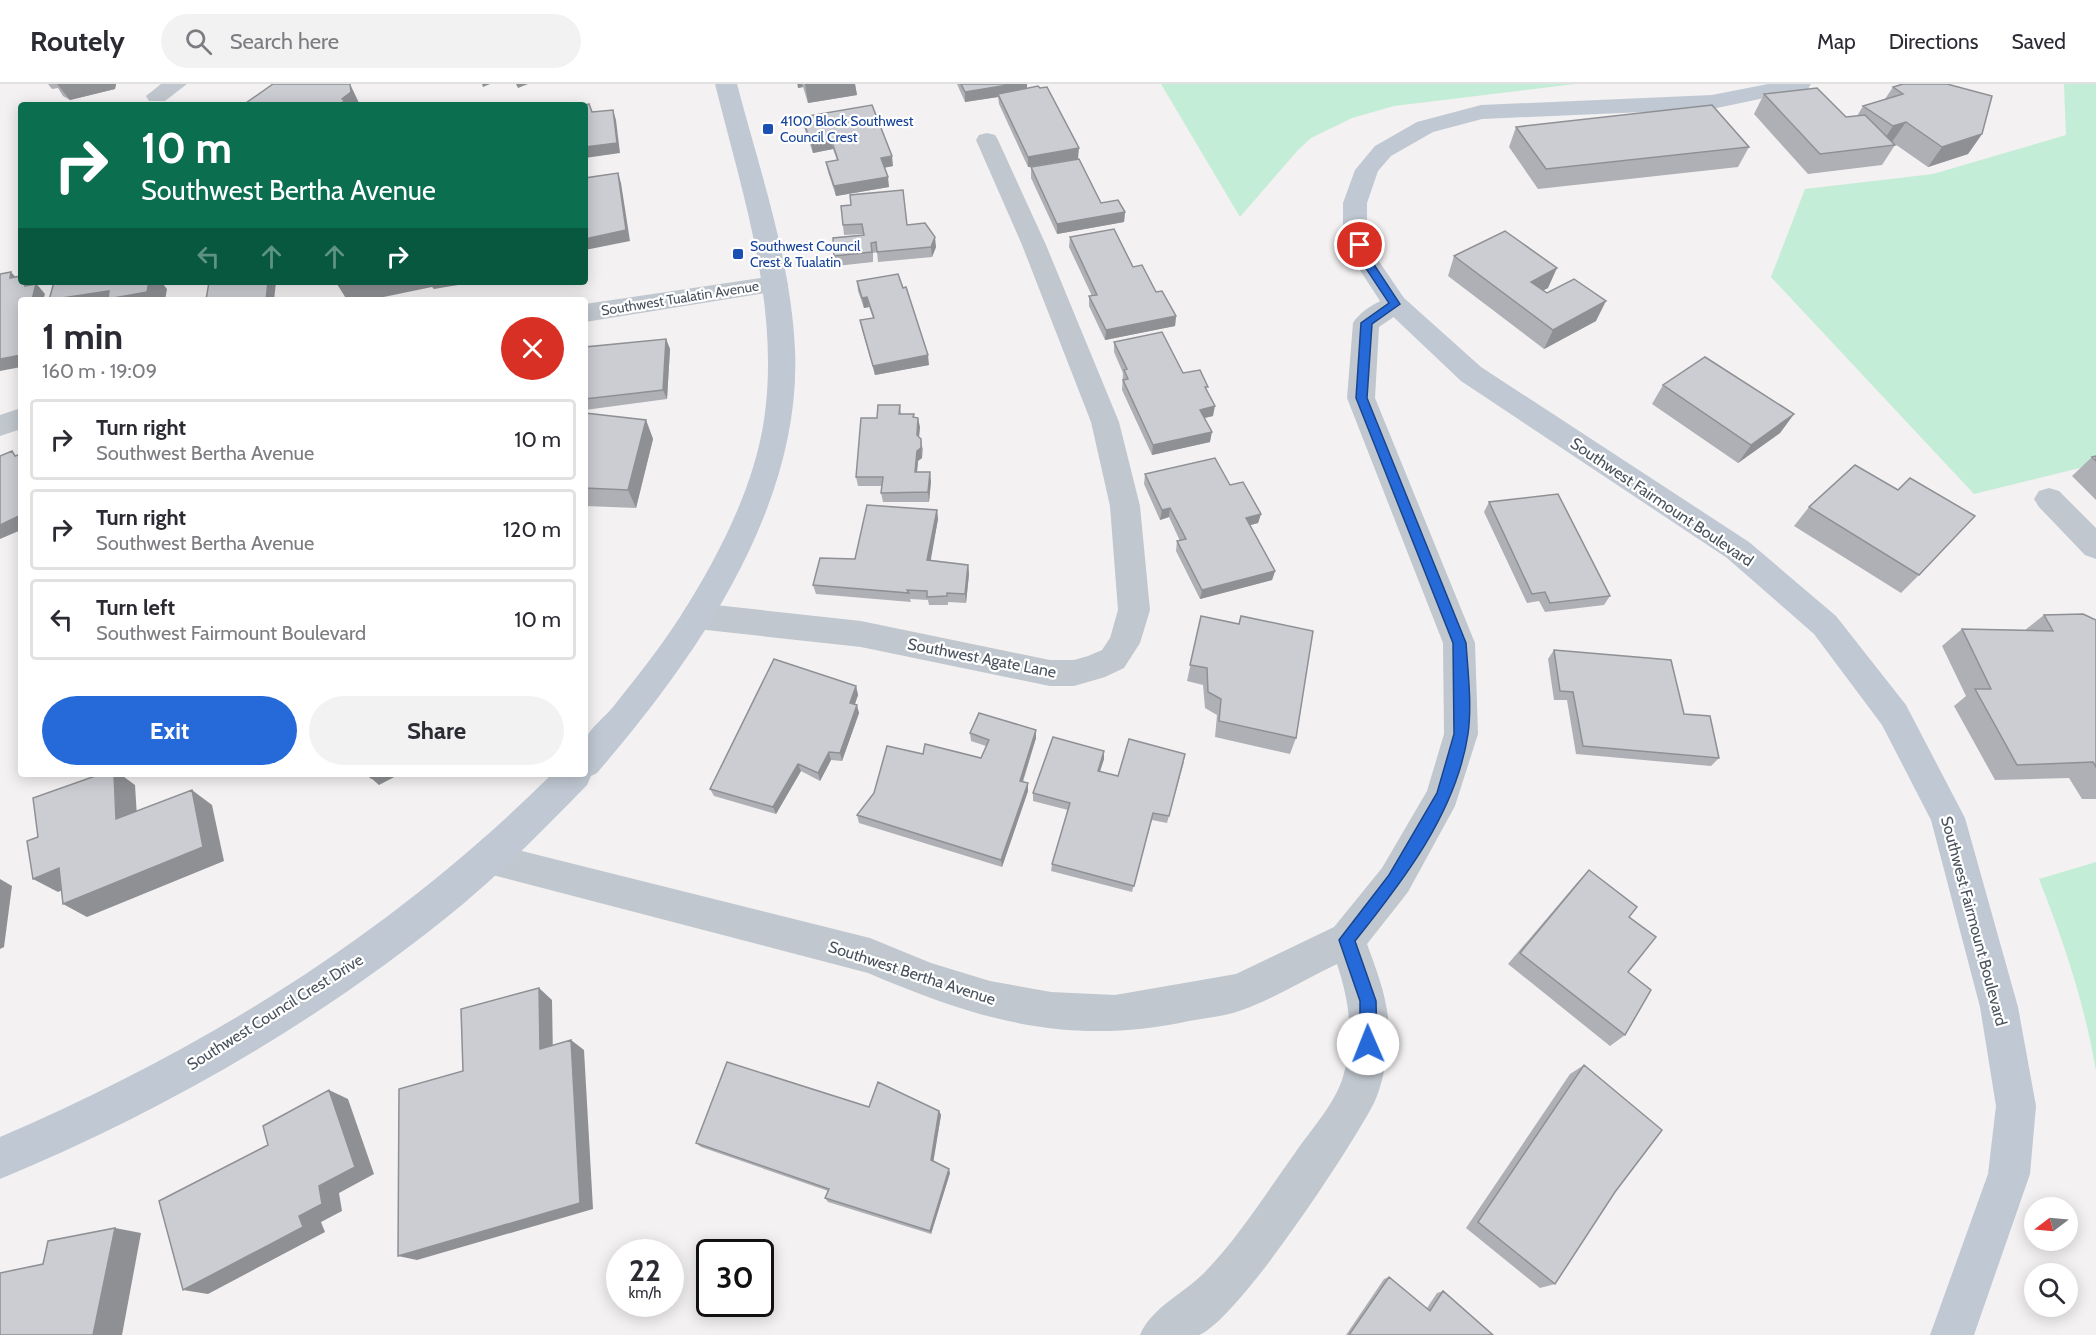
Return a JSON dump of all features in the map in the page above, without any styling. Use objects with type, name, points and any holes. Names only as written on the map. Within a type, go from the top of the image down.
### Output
[{"type":"street","points":[[157,96],[176,84]]},
{"type":"street","points":[[588,759],[632,708],[697,616],[729,564],[769,462],[780,407],[782,352],[775,284],[726,84]]},
{"type":"street","name":"Southwest Fairmount Boulevard","points":[[1800,84],[1712,102],[1481,112],[1425,127],[1383,150],[1367,170],[1355,203],[1355,232],[1364,258],[1395,304],[1471,374],[1738,550],[1826,625],[1894,715],[1948,818],[1999,1006],[2016,1106],[2009,1174],[1952,1335]]},
{"type":"street","name":"Southwest Agate Lane","points":[[697,616],[861,634],[1050,673],[1074,673],[1094,668],[1113,659],[1124,643],[1134,610],[1125,506],[1105,422],[1034,245],[987,140]]},
{"type":"street","name":"Southwest Tualatin Avenue","points":[[588,313],[775,284]]},
{"type":"street","name":"Southwest Bertha Avenue","points":[[490,859],[870,956],[930,981],[990,1000],[1051,1011],[1114,1014],[1178,1005],[1240,992],[1347,940],[1395,880],[1443,795],[1461,734],[1459,643],[1361,398],[1366,323],[1395,304]]},
{"type":"street","points":[[0,426],[18,419]]},
{"type":"street","points":[[2049,499],[2096,547]]},
{"type":"street","name":"Southwest Council Crest Drive","points":[[0,1158],[81,1123],[155,1086],[278,1014],[353,966],[490,859],[572,777]]},
{"type":"street","points":[[1162,1335],[1205,1303],[1235,1272],[1337,1128],[1359,1088],[1368,1044],[1368,1001],[1347,940]]},
{"type":"green space","points":[[1161,84],[1575,84],[1394,106],[1352,118],[1311,138],[1240,217]]},
{"type":"green space","points":[[2064,84],[2096,84],[2096,464],[1974,494],[1771,277],[1805,189],[1933,174],[2066,135]]},
{"type":"green space","points":[[2096,862],[2096,1071],[2073,974],[2039,879]]},
{"type":"building","points":[[273,84],[350,84],[351,92],[342,99],[345,101],[343,102],[247,102]]},
{"type":"building","points":[[961,84],[1014,84],[965,92]]},
{"type":"building","points":[[1903,84],[1947,84],[1992,96],[1982,134],[1942,147],[1906,122],[1893,126],[1863,106],[1903,94],[1893,87]]},
{"type":"building","points":[[1038,86],[1047,87],[1079,148],[1028,157],[998,94]]},
{"type":"building","points":[[1817,88],[1846,117],[1865,115],[1895,145],[1820,154],[1764,94]]},
{"type":"building","points":[[588,104],[592,112],[613,110],[617,143],[588,147]]},
{"type":"building","points":[[872,105],[892,156],[881,158],[888,177],[834,186],[826,162],[838,160],[831,139],[811,143],[802,117]]},
{"type":"building","points":[[1712,105],[1749,147],[1546,169],[1516,127]]},
{"type":"building","points":[[1079,159],[1101,203],[1118,200],[1125,212],[1057,224],[1031,167]]},
{"type":"building","points":[[618,173],[626,230],[588,238],[588,178]]},
{"type":"building","points":[[903,190],[907,225],[925,223],[935,237],[931,247],[877,252],[876,242],[871,243],[872,252],[834,256],[833,238],[864,235],[862,224],[843,225],[841,206],[851,205],[850,195]]},
{"type":"building","points":[[1114,229],[1133,267],[1142,265],[1156,292],[1162,291],[1176,316],[1106,330],[1089,296],[1097,295],[1070,237]]},
{"type":"building","points":[[1505,231],[1557,268],[1531,282],[1547,293],[1574,279],[1606,301],[1553,330],[1454,256]]},
{"type":"building","points":[[11,272],[10,278],[18,277],[18,285],[36,285],[33,297],[18,297],[18,356],[0,359],[0,274]]},
{"type":"building","points":[[898,274],[903,288],[906,287],[928,355],[873,366],[860,320],[874,318],[867,297],[862,298],[857,281]]},
{"type":"building","points":[[53,285],[148,285],[147,292],[119,297],[108,297],[109,291],[69,297],[50,297]]},
{"type":"building","points":[[208,285],[268,285],[266,297],[206,297]]},
{"type":"building","points":[[1162,332],[1183,373],[1200,370],[1208,387],[1205,387],[1215,406],[1200,410],[1212,432],[1153,445],[1123,380],[1128,379],[1124,370],[1127,369],[1114,342]]},
{"type":"building","points":[[666,339],[663,390],[588,399],[588,347]]},
{"type":"building","points":[[1705,357],[1794,414],[1751,445],[1663,385]]},
{"type":"building","points":[[878,405],[900,405],[899,414],[914,414],[913,417],[918,418],[917,435],[921,439],[921,448],[917,451],[915,472],[930,472],[928,492],[881,493],[883,477],[856,477],[861,418],[877,418]]},
{"type":"building","points":[[588,413],[646,420],[628,490],[588,488]]},
{"type":"building","points":[[12,451],[15,456],[18,455],[18,516],[0,525],[0,456]]},
{"type":"building","points":[[1215,458],[1230,485],[1243,482],[1261,514],[1246,518],[1275,571],[1202,590],[1177,541],[1186,539],[1170,508],[1162,510],[1145,474]]},
{"type":"building","points":[[1855,465],[1898,490],[1910,478],[1975,516],[1919,575],[1809,507]]},
{"type":"building","points":[[1558,494],[1610,596],[1550,603],[1545,592],[1532,594],[1489,502]]},
{"type":"building","points":[[867,505],[937,510],[927,560],[968,565],[965,594],[947,593],[947,596],[927,597],[927,591],[907,590],[909,593],[813,585],[820,558],[855,559]]},
{"type":"building","points":[[2083,614],[2096,620],[2096,767],[2093,762],[2017,765],[1975,689],[1991,689],[1962,629],[2053,631],[2044,615]]},
{"type":"building","points":[[1201,616],[1239,624],[1241,616],[1313,631],[1296,738],[1219,721],[1221,699],[1208,692],[1207,668],[1190,665]]},
{"type":"building","points":[[1554,650],[1671,660],[1684,714],[1710,716],[1719,758],[1583,746],[1573,692],[1560,691]]},
{"type":"building","points":[[774,659],[856,686],[850,703],[857,705],[840,753],[829,752],[818,773],[798,764],[773,807],[710,789]]},
{"type":"building","points":[[979,713],[1036,730],[1020,781],[1028,783],[1001,860],[857,815],[874,793],[887,746],[923,754],[925,744],[981,758],[989,740],[970,733]]},
{"type":"building","points":[[1053,737],[1104,751],[1098,771],[1118,776],[1129,739],[1185,754],[1169,816],[1153,813],[1134,886],[1052,864],[1070,803],[1033,793]]},
{"type":"building","points":[[92,777],[114,777],[116,819],[192,790],[203,847],[63,904],[59,868],[33,879],[27,841],[38,837],[33,798]]},
{"type":"building","points":[[1589,870],[1637,907],[1629,917],[1656,937],[1628,972],[1651,990],[1625,1035],[1520,953]]},
{"type":"building","points":[[539,988],[540,1049],[571,1040],[580,1203],[398,1256],[399,1089],[463,1071],[461,1009]]},
{"type":"building","points":[[727,1062],[869,1107],[878,1082],[939,1111],[931,1160],[949,1169],[930,1231],[825,1198],[829,1189],[696,1143]]},
{"type":"building","points":[[1584,1065],[1662,1130],[1615,1192],[1555,1284],[1478,1222]]},
{"type":"building","points":[[329,1090],[355,1167],[319,1186],[322,1204],[299,1216],[303,1227],[183,1290],[159,1201],[268,1145],[263,1126]]},
{"type":"building","points":[[115,1228],[93,1335],[0,1335],[0,1273],[43,1264],[48,1241]]},
{"type":"building","points":[[1389,1277],[1430,1311],[1443,1291],[1493,1335],[1349,1335]]},
{"type":"place","name":"4100 Block Southwest Council Crest","points":[[768,129]]},
{"type":"place","name":"Southwest Council Crest & Tualatin","points":[[738,254]]},
{"type":"route","points":[[1360,245],[1364,258],[1395,304],[1366,323],[1361,398],[1459,643],[1461,673],[1461,734],[1443,795],[1395,880],[1347,940],[1368,1001],[1368,1044]]}]
